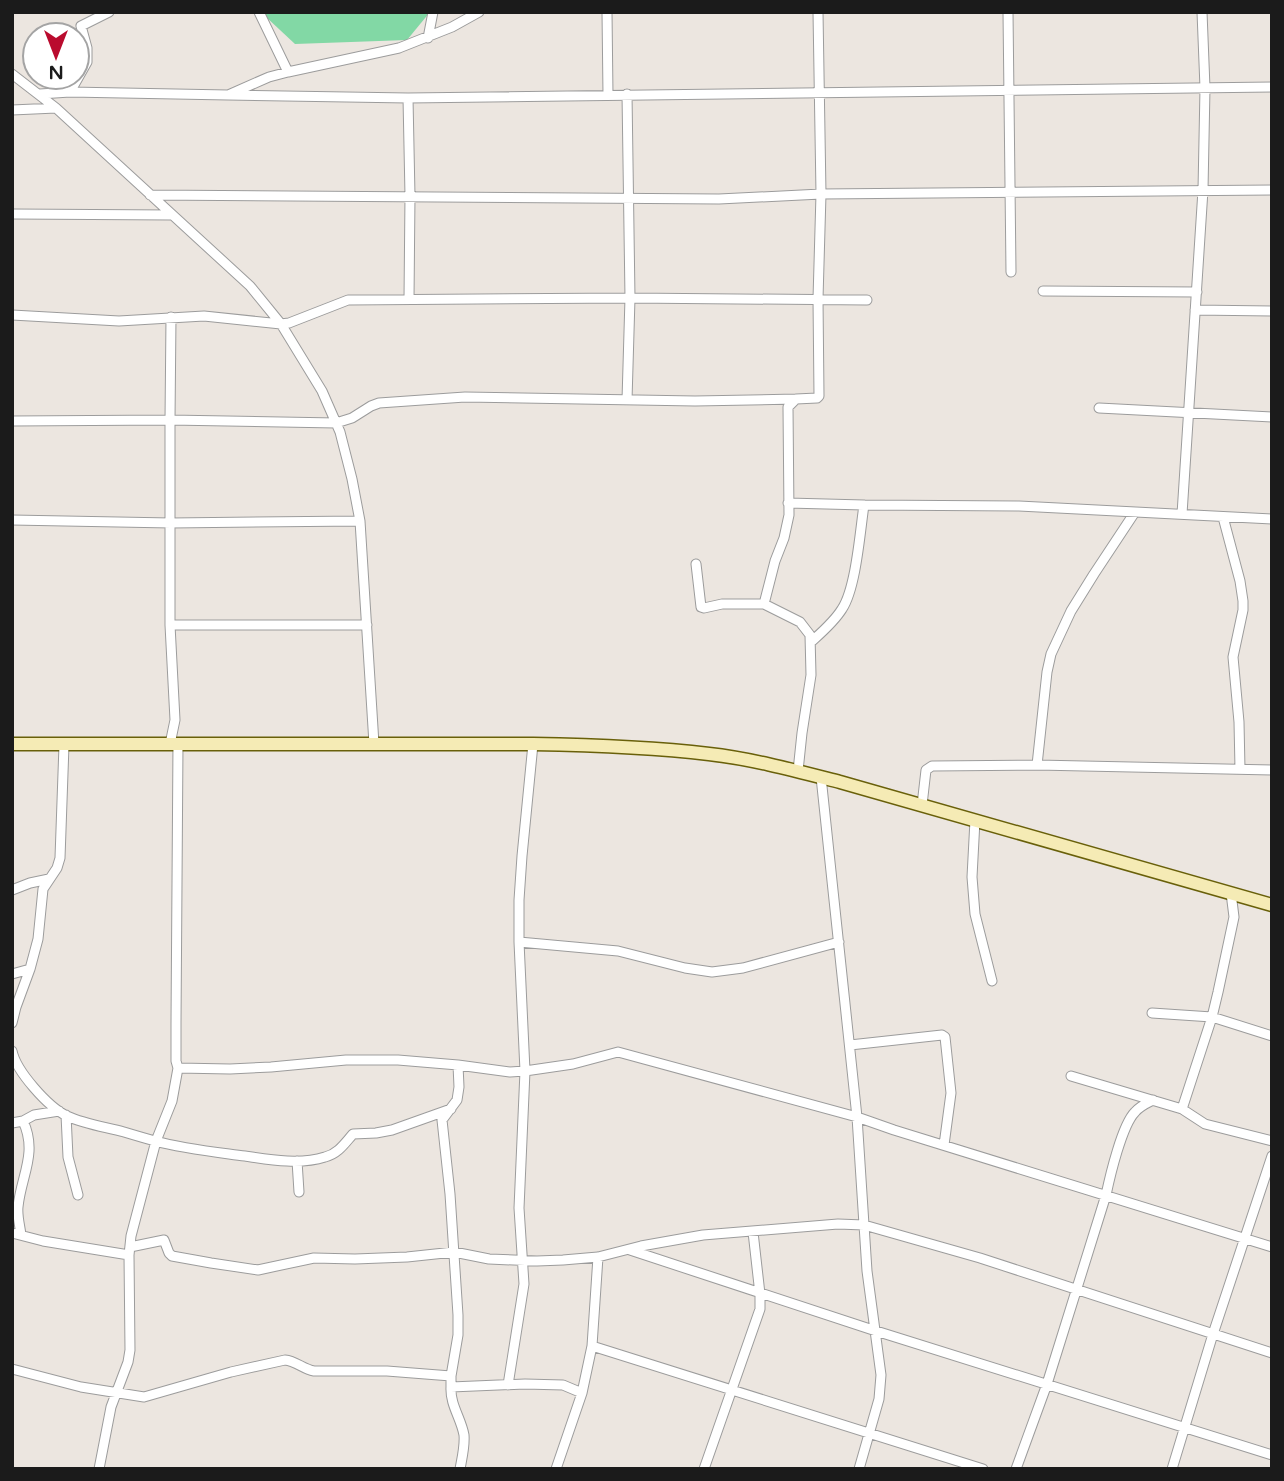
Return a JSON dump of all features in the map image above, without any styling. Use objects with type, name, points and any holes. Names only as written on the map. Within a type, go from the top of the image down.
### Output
[{"type":"main road","points":[[12,744],[533,744],[618,746],[712,754],[821,777],[1272,905]]},
{"type":"street","points":[[70,92],[87,62],[87,48],[81,26],[109,12]]},
{"type":"street","points":[[259,12],[288,72]]},
{"type":"street","points":[[428,38],[433,12]]},
{"type":"street","points":[[229,95],[269,77],[399,48],[428,38],[478,12]]},
{"type":"street","points":[[607,12],[608,94]]},
{"type":"street","points":[[12,421],[336,423],[352,418],[379,403],[465,397],[695,401],[817,398],[821,194],[818,12]]},
{"type":"street","points":[[1008,12],[1011,272]]},
{"type":"street","points":[[1182,514],[1203,190],[1205,88],[1202,12]]},
{"type":"street","points":[[12,74],[56,108],[250,286],[281,324],[322,391],[336,423],[352,479],[360,521],[374,744]]},
{"type":"street","points":[[40,94],[70,92],[408,98],[1272,87]]},
{"type":"street","points":[[627,94],[630,298],[627,400]]},
{"type":"street","points":[[408,98],[409,299]]},
{"type":"street","points":[[12,110],[56,108]]},
{"type":"street","points":[[150,195],[719,199],[821,194],[1272,190]]},
{"type":"street","points":[[12,214],[173,215]]},
{"type":"street","points":[[1043,291],[1197,292]]},
{"type":"street","points":[[12,315],[119,321],[204,316],[281,324],[348,300],[867,300]]},
{"type":"street","points":[[1195,310],[1272,311]]},
{"type":"street","points":[[99,1469],[111,1407],[130,1350],[129,1251],[156,1141],[172,1101],[178,1068],[175,720],[170,625],[171,317]]},
{"type":"street","points":[[779,399],[788,407]]},
{"type":"street","points":[[765,604],[787,526],[788,407],[796,399]]},
{"type":"street","points":[[1099,408],[1272,417]]},
{"type":"street","points":[[788,503],[1019,506],[1272,519]]},
{"type":"street","points":[[811,642],[833,621],[850,592],[864,505]]},
{"type":"street","points":[[1037,765],[1051,654],[1077,602],[1135,512]]},
{"type":"street","points":[[1223,517],[1243,601],[1233,657],[1240,769]]},
{"type":"street","points":[[12,520],[171,523],[360,521]]},
{"type":"street","points":[[696,564],[701,607],[737,603],[765,604],[800,622],[810,635],[811,675],[798,771]]},
{"type":"street","points":[[170,625],[367,625]]},
{"type":"street","points":[[508,1385],[524,1284],[519,1208],[525,1071],[519,900],[533,744]]},
{"type":"street","points":[[12,1023],[38,939],[43,889],[60,859],[64,745]]},
{"type":"street","points":[[922,805],[926,770],[932,766],[1037,765],[1272,770]]},
{"type":"street","points":[[821,777],[857,1117],[867,1270],[881,1375],[881,1388],[859,1469]]},
{"type":"street","points":[[975,820],[972,877],[975,914],[992,981]]},
{"type":"street","points":[[12,891],[49,879]]},
{"type":"street","points":[[1182,1109],[1212,1017],[1234,916],[1231,893]]},
{"type":"street","points":[[1234,916],[1250,898]]},
{"type":"street","points":[[519,942],[618,951],[712,972],[743,968],[839,942]]},
{"type":"street","points":[[12,974],[30,969]]},
{"type":"street","points":[[1152,1013],[1212,1017],[1272,1036]]},
{"type":"street","points":[[850,1045],[942,1035],[945,1037],[951,1093],[944,1145]]},
{"type":"street","points":[[12,1051],[21,1069],[47,1102],[62,1113],[82,1122],[156,1141],[258,1158],[297,1161],[325,1157],[336,1153],[354,1134],[392,1130],[451,1109]]},
{"type":"street","points":[[178,1068],[230,1069],[346,1060],[398,1060],[510,1072],[573,1064],[618,1052],[857,1117],[1272,1247]]},
{"type":"street","points":[[458,1065],[457,1100],[442,1120],[458,1315],[451,1387],[452,1404],[464,1437],[460,1469]]},
{"type":"street","points":[[1071,1076],[1182,1109],[1205,1124],[1272,1141]]},
{"type":"street","points":[[1016,1469],[1077,1289],[1106,1195],[1110,1173],[1130,1119],[1141,1107],[1153,1100]]},
{"type":"street","points":[[12,1123],[34,1115],[62,1113]]},
{"type":"street","points":[[62,1113],[68,1157],[78,1195]]},
{"type":"street","points":[[23,1121],[29,1138],[29,1155],[18,1208],[17,1234],[43,1241],[129,1251],[164,1240],[173,1256],[258,1270],[314,1258],[386,1258],[454,1252],[489,1259],[563,1260],[598,1257],[703,1235],[838,1224],[864,1225],[980,1258],[1272,1353]]},
{"type":"street","points":[[1172,1469],[1272,1156]]},
{"type":"street","points":[[297,1161],[299,1192]]},
{"type":"street","points":[[704,1469],[760,1309],[753,1231]]},
{"type":"street","points":[[628,1250],[1272,1455]]},
{"type":"street","points":[[556,1469],[582,1393],[592,1346],[598,1257]]},
{"type":"street","points":[[592,1346],[984,1469]]},
{"type":"street","points":[[12,1369],[81,1387],[144,1397],[285,1360],[290,1360],[305,1370],[314,1371],[387,1371],[451,1376]]},
{"type":"street","points":[[451,1387],[563,1385],[582,1393]]},
{"type":"green space","points":[[264,12],[430,12],[407,40],[295,44]]}]
